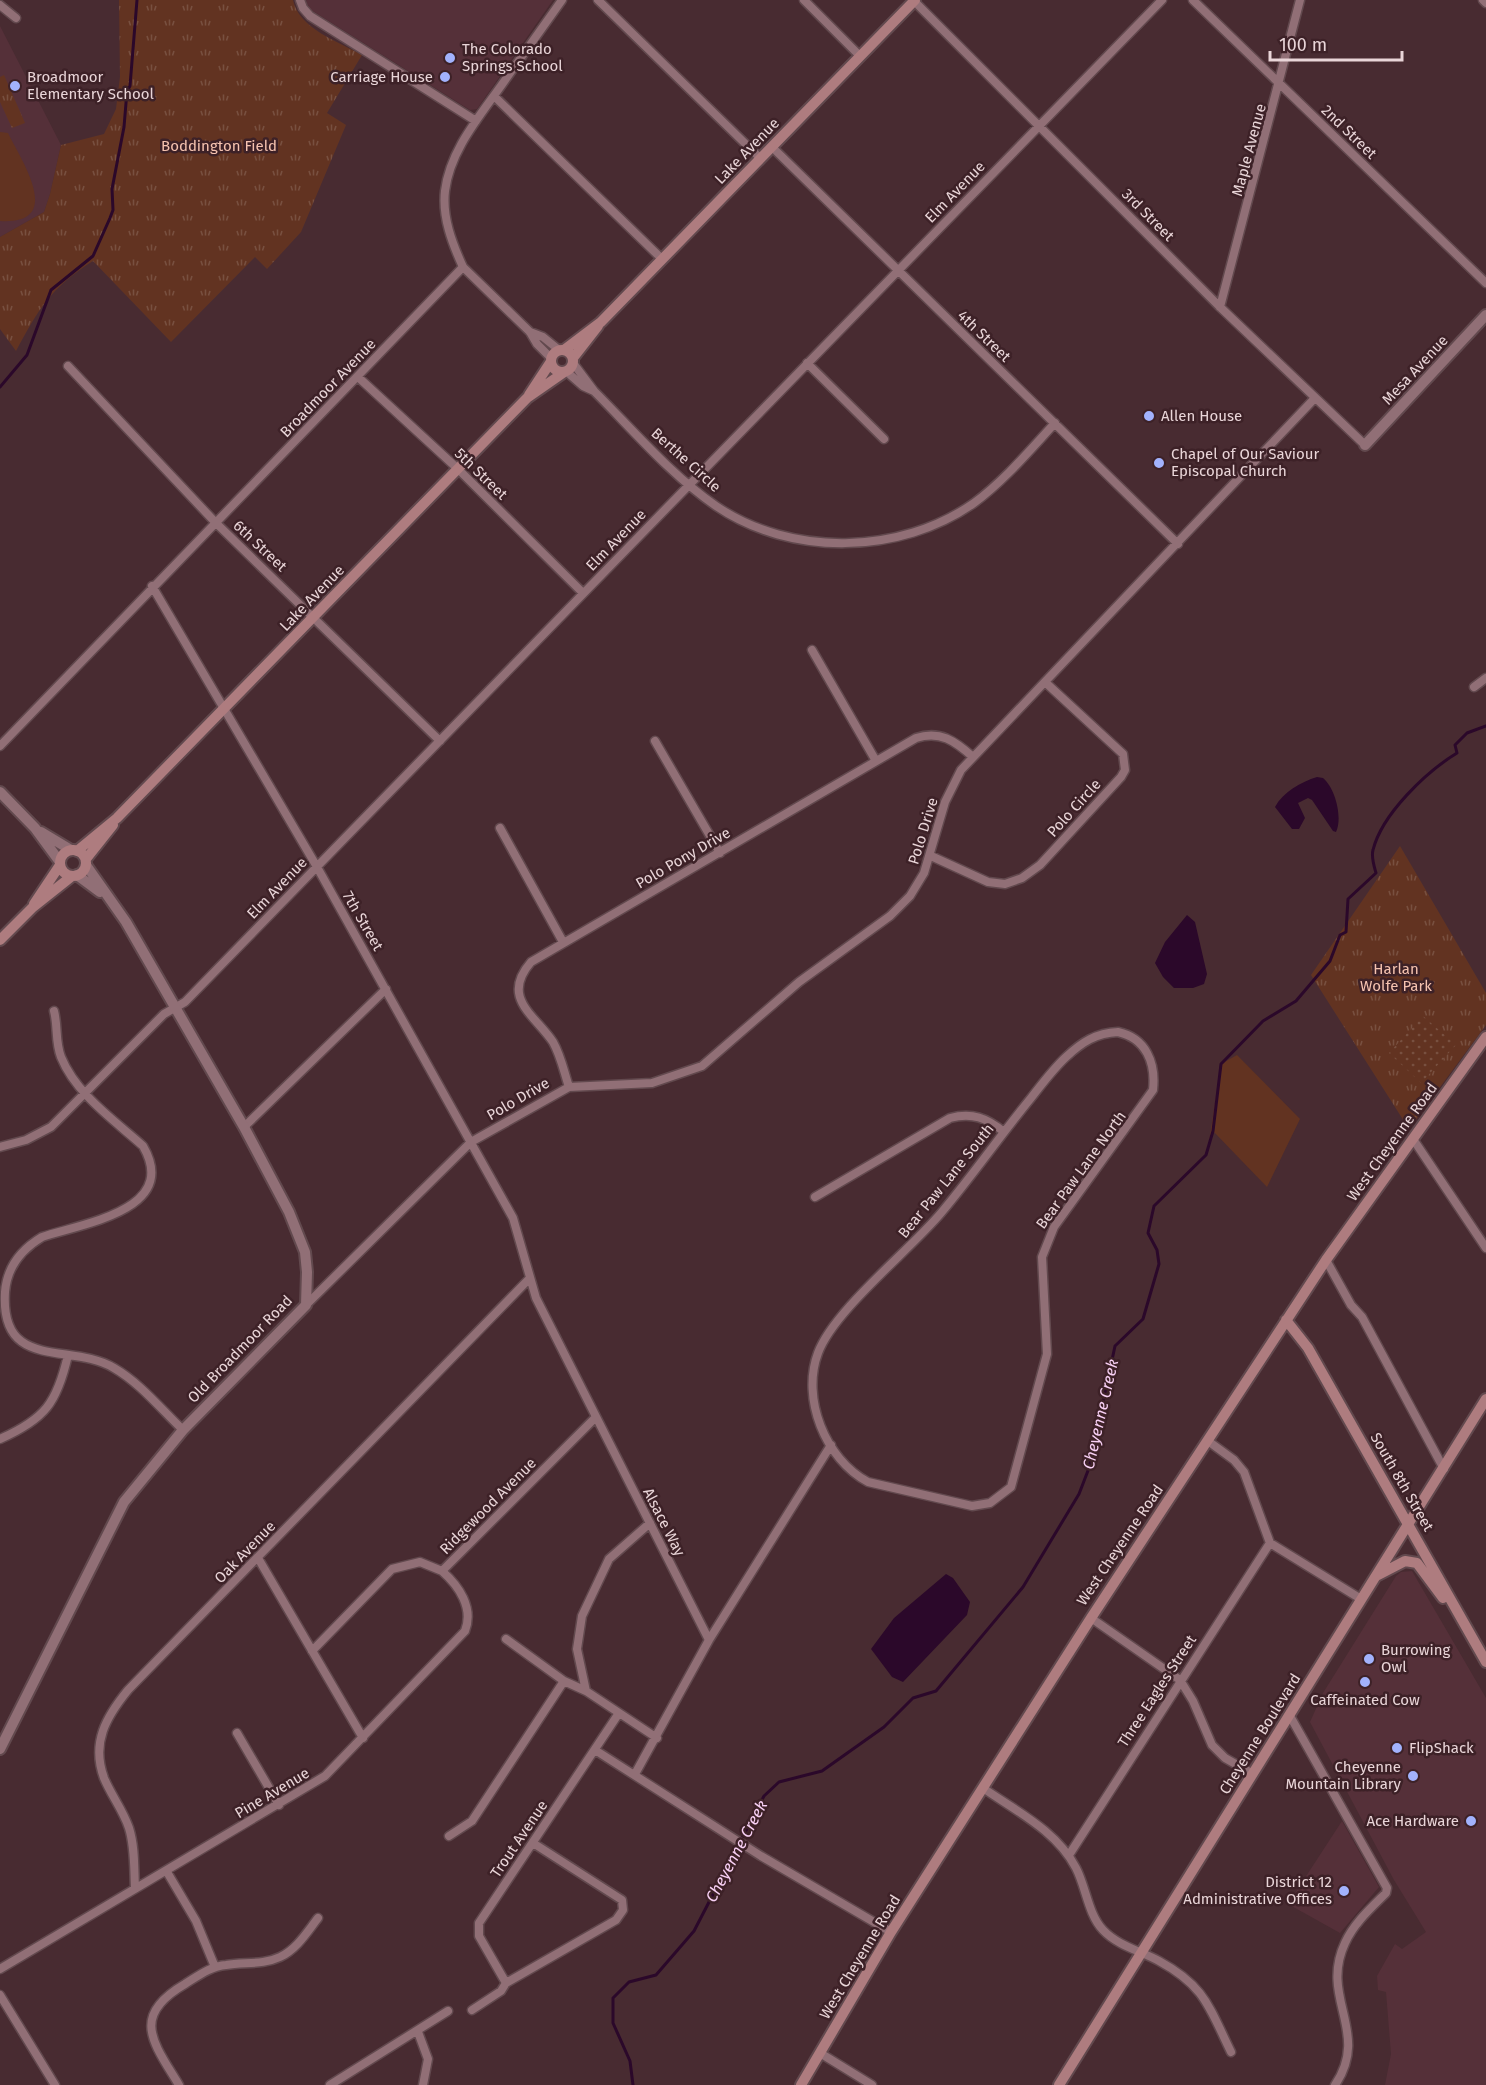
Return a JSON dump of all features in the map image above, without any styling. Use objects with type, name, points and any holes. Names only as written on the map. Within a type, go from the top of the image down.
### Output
[{"type":"main road","name":"Lake Avenue","points":[[74,850],[117,818],[527,398],[569,366],[600,323],[914,1]]},
{"type":"main road","name":"Lake Avenue","points":[[527,398],[556,355],[600,323]]},
{"type":"main road","points":[[556,355],[569,366],[552,368],[556,355]]},
{"type":"main road","name":"Lake Avenue","points":[[86,862],[117,818]]},
{"type":"main road","points":[[0,940],[33,907],[74,876],[86,862],[74,850],[64,854],[33,907]]},
{"type":"main road","points":[[60,863],[65,873],[74,876]]},
{"type":"main road","name":"West Cheyenne Road","points":[[801,2085],[891,1932],[1090,1618],[1326,1260],[1486,1037]]},
{"type":"main road","name":"South 8th Street","points":[[1286,1320],[1308,1348],[1486,1662]]},
{"type":"main road","name":"Cheyenne Boulevard","points":[[1059,2085],[1486,1399]]},
{"type":"main road","points":[[1376,1577],[1405,1561],[1417,1563],[1441,1598],[1453,1604]]},
{"type":"street","points":[[300,0],[310,16],[476,122]]},
{"type":"street","points":[[556,355],[543,338],[530,332],[462,267],[450,235],[445,193],[455,156],[476,122],[562,0]]},
{"type":"street","points":[[598,0],[760,159]]},
{"type":"street","points":[[804,0],[860,56]]},
{"type":"street","name":"Elm Avenue","points":[[0,1147],[39,1135],[64,1116],[164,1014],[185,1002],[1162,0]]},
{"type":"street","name":"2nd Street","points":[[1193,0],[1486,283]]},
{"type":"street","name":"Maple Avenue","points":[[1221,307],[1300,0]]},
{"type":"street","points":[[1483,0],[1486,3]]},
{"type":"street","name":"3rd Street","points":[[914,1],[1221,307],[1365,445]]},
{"type":"street","points":[[0,5],[16,18]]},
{"type":"street","points":[[494,96],[662,259]]},
{"type":"street","name":"4th Street","points":[[772,147],[1178,544]]},
{"type":"street","name":"Broadmoor Avenue","points":[[0,746],[462,267]]},
{"type":"street","name":"Mesa Avenue","points":[[1365,445],[1486,315]]},
{"type":"street","points":[[807,363],[884,439]]},
{"type":"street","name":"6th Street","points":[[68,366],[215,522],[440,741]]},
{"type":"street","name":"Berthe Circle","points":[[569,366],[583,386],[594,391],[689,484],[733,516],[768,531],[836,543],[881,540],[940,522],[974,503],[1003,478],[1055,423]]},
{"type":"street","name":"5th Street","points":[[358,377],[458,469],[583,593]]},
{"type":"street","name":"Polo Drive","points":[[306,1305],[471,1142],[569,1087],[652,1083],[702,1066],[800,982],[890,916],[917,885],[931,856],[945,802],[956,778],[973,757],[1315,398]]},
{"type":"street","name":"7th Street","points":[[152,586],[317,867],[513,1218],[522,1241],[529,1279]]},
{"type":"street","points":[[812,650],[876,761]]},
{"type":"street","points":[[1474,687],[1486,678]]},
{"type":"street","name":"Polo Circle","points":[[931,856],[988,882],[1005,884],[1022,878],[1040,865],[1121,777],[1125,770],[1123,754],[1046,682]]},
{"type":"street","name":"Polo Pony Drive","points":[[569,1087],[558,1051],[545,1032],[526,1012],[519,988],[522,975],[531,962],[876,761],[926,735],[952,740],[973,757]]},
{"type":"street","points":[[656,741],[720,853]]},
{"type":"street","points":[[0,792],[34,828],[60,863]]},
{"type":"street","points":[[34,828],[74,850]]},
{"type":"street","points":[[500,828],[563,942]]},
{"type":"street","name":"Old Broadmoor Road","points":[[0,1749],[124,1502],[183,1430],[306,1305],[307,1272],[301,1242],[244,1127],[174,1009],[126,922],[105,895],[86,862]]},
{"type":"street","name":"Old Broadmoor Road","points":[[74,876],[105,895]]},
{"type":"street","points":[[244,1127],[386,989]]},
{"type":"street","points":[[54,1011],[61,1057],[85,1094],[143,1146],[148,1154],[151,1177],[145,1194],[132,1206],[42,1237],[30,1244],[12,1266],[5,1290],[5,1310],[10,1327],[26,1345],[50,1354],[92,1359],[116,1369],[183,1430]]},
{"type":"street","name":"Bear Paw Lane South","points":[[831,1445],[812,1396],[815,1365],[827,1336],[848,1310],[941,1213],[1050,1075],[1080,1045],[1094,1035],[1126,1034]]},
{"type":"street","name":"Bear Paw Lane North","points":[[831,1445],[843,1464],[868,1482],[963,1505],[990,1503],[1011,1487],[1047,1354],[1042,1269],[1044,1248],[1053,1227],[1153,1090],[1153,1068],[1149,1056],[1144,1046],[1126,1034]]},
{"type":"street","points":[[815,1197],[950,1118],[973,1115],[991,1121],[1004,1132]]},
{"type":"street","points":[[1413,1139],[1486,1248]]},
{"type":"street","points":[[1326,1260],[1351,1305],[1362,1317],[1443,1469]]},
{"type":"street","name":"Alsace Way","points":[[529,1279],[595,1418],[709,1640]]},
{"type":"street","name":"Oak Avenue","points":[[135,1888],[132,1838],[101,1765],[98,1742],[110,1714],[128,1690],[529,1279]]},
{"type":"street","points":[[0,1439],[26,1427],[47,1409],[62,1382],[68,1355]]},
{"type":"street","name":"Ridgewood Avenue","points":[[312,1651],[392,1569],[411,1562],[420,1562],[442,1571],[595,1418]]},
{"type":"street","points":[[1208,1441],[1234,1460],[1244,1472],[1270,1543],[1361,1599]]},
{"type":"street","points":[[635,1774],[657,1738],[709,1640],[831,1445]]},
{"type":"street","points":[[586,1691],[577,1649],[582,1616],[609,1559],[650,1523]]},
{"type":"street","name":"Three Eagles Street","points":[[1069,1855],[1270,1543]]},
{"type":"street","points":[[258,1558],[363,1738]]},
{"type":"street","name":"Pine Avenue","points":[[0,1969],[135,1888],[167,1872],[325,1776],[465,1631],[468,1622],[464,1601],[459,1588],[442,1571]]},
{"type":"street","points":[[1090,1618],[1180,1680],[1193,1701],[1212,1744],[1225,1758],[1253,1774]]},
{"type":"street","points":[[506,1639],[564,1681],[586,1691],[657,1738]]},
{"type":"street","points":[[449,1836],[472,1821],[564,1681]]},
{"type":"street","name":"Trout Avenue","points":[[506,1983],[477,1930],[479,1923],[619,1713]]},
{"type":"street","points":[[1290,1716],[1387,1888],[1386,1893],[1353,1928],[1340,1956],[1336,1980],[1337,1993],[1348,2031],[1350,2050],[1348,2062],[1335,2085]]},
{"type":"street","points":[[237,1732],[279,1805]]},
{"type":"street","points":[[595,1750],[715,1828],[891,1932]]},
{"type":"street","points":[[983,1788],[1053,1836],[1069,1855],[1101,1928],[1140,1953],[1158,1960],[1200,1990],[1231,2052]]},
{"type":"street","points":[[472,2010],[501,1991],[506,1983],[616,1920],[624,1906],[622,1900],[533,1843]]},
{"type":"street","points":[[167,1872],[196,1921],[215,1967]]},
{"type":"street","points":[[179,2085],[150,2034],[151,2019],[165,1996],[215,1967],[262,1963],[278,1958],[292,1949],[318,1918]]},
{"type":"street","points":[[0,1995],[55,2085]]},
{"type":"street","points":[[330,2085],[418,2032],[448,2011]]},
{"type":"street","points":[[418,2032],[428,2059],[423,2085]]},
{"type":"street","points":[[820,2053],[872,2085]]},
{"type":"shaded area","name":"The Colorado Springs School","points":[[306,0],[553,0],[477,109],[470,110],[308,8]]},
{"type":"shaded area","name":"Broadmoor Elementary School","points":[[0,26],[61,145],[44,212],[0,237]]},
{"type":"shaded area","points":[[1317,777],[1323,778],[1327,783],[1337,803],[1339,819],[1336,832],[1312,800],[1308,798],[1298,803],[1305,818],[1299,829],[1292,829],[1275,807],[1293,788]]},
{"type":"shaded area","points":[[1187,915],[1195,922],[1207,974],[1204,984],[1193,988],[1174,988],[1163,977],[1155,963],[1165,942]]},
{"type":"shaded area","points":[[1412,1571],[1486,1698],[1486,2085],[1385,2085],[1391,2054],[1386,1992],[1378,1990],[1377,1976],[1395,1944],[1402,1949],[1426,1932],[1394,1880],[1310,1722],[1323,1693],[1396,1576],[1401,1572]]},
{"type":"shaded area","points":[[946,1574],[953,1578],[970,1602],[967,1615],[903,1682],[892,1677],[871,1649],[894,1618]]},
{"type":"shaded area","points":[[1342,1821],[1379,1887],[1340,1933],[1288,1904]]},
{"type":"green space","name":"Boddington Field","points":[[119,0],[293,0],[296,10],[311,26],[362,55],[327,113],[346,125],[301,232],[267,269],[255,257],[171,342],[93,261],[66,280],[47,300],[16,351],[0,329],[0,237],[44,212],[61,145],[104,134],[116,109],[120,77]]},
{"type":"green space","points":[[4,75],[25,123],[12,128],[0,102],[0,77]]},
{"type":"green space","points":[[0,132],[8,133],[34,189],[35,202],[31,213],[20,219],[0,221]]},
{"type":"green space","name":"Harlan Wolfe Park","points":[[1400,846],[1486,993],[1486,1025],[1409,1129],[1311,975]]},
{"type":"green space","points":[[1423,1016],[1456,1045],[1421,1083],[1389,1053]]},
{"type":"green space","points":[[1237,1055],[1300,1119],[1267,1187],[1213,1131],[1207,1155],[1221,1064]]},
{"type":"waterway","points":[[0,387],[27,355],[51,290],[93,256],[113,210],[112,189],[124,127],[127,91],[130,86],[137,0]]},
{"type":"waterway","name":"Cheyenne Creek","points":[[633,2085],[630,2061],[613,2023],[613,1998],[629,1982],[656,1975],[694,1931],[764,1796],[779,1782],[822,1771],[884,1727],[913,1698],[936,1691],[1023,1587],[1079,1494],[1089,1468],[1115,1346],[1143,1319],[1159,1264],[1157,1250],[1148,1233],[1154,1206],[1206,1155],[1213,1131],[1221,1064],[1263,1021],[1296,1001],[1330,961],[1340,935],[1346,932],[1348,899],[1376,873],[1372,853],[1378,836],[1395,808],[1432,771],[1457,753],[1455,745],[1467,733],[1486,726]]},
{"type":"place","name":"The Colorado Springs School","points":[[450,58]]},
{"type":"place","name":"Carriage House","points":[[445,77]]},
{"type":"place","name":"Broadmoor Elementary School","points":[[15,86]]},
{"type":"place","name":"Allen House","points":[[1149,416]]},
{"type":"place","name":"Chapel of Our Saviour Episcopal Church","points":[[1159,463]]},
{"type":"place","name":"Burrowing Owl","points":[[1369,1659]]},
{"type":"place","name":"Caffeinated Cow","points":[[1365,1682]]},
{"type":"place","name":"FlipShack","points":[[1397,1748]]},
{"type":"place","name":"Cheyenne Mountain Library","points":[[1413,1776]]},
{"type":"place","name":"Ace Hardware","points":[[1471,1821]]},
{"type":"place","name":"District 12 Administrative Offices","points":[[1344,1891]]}]
